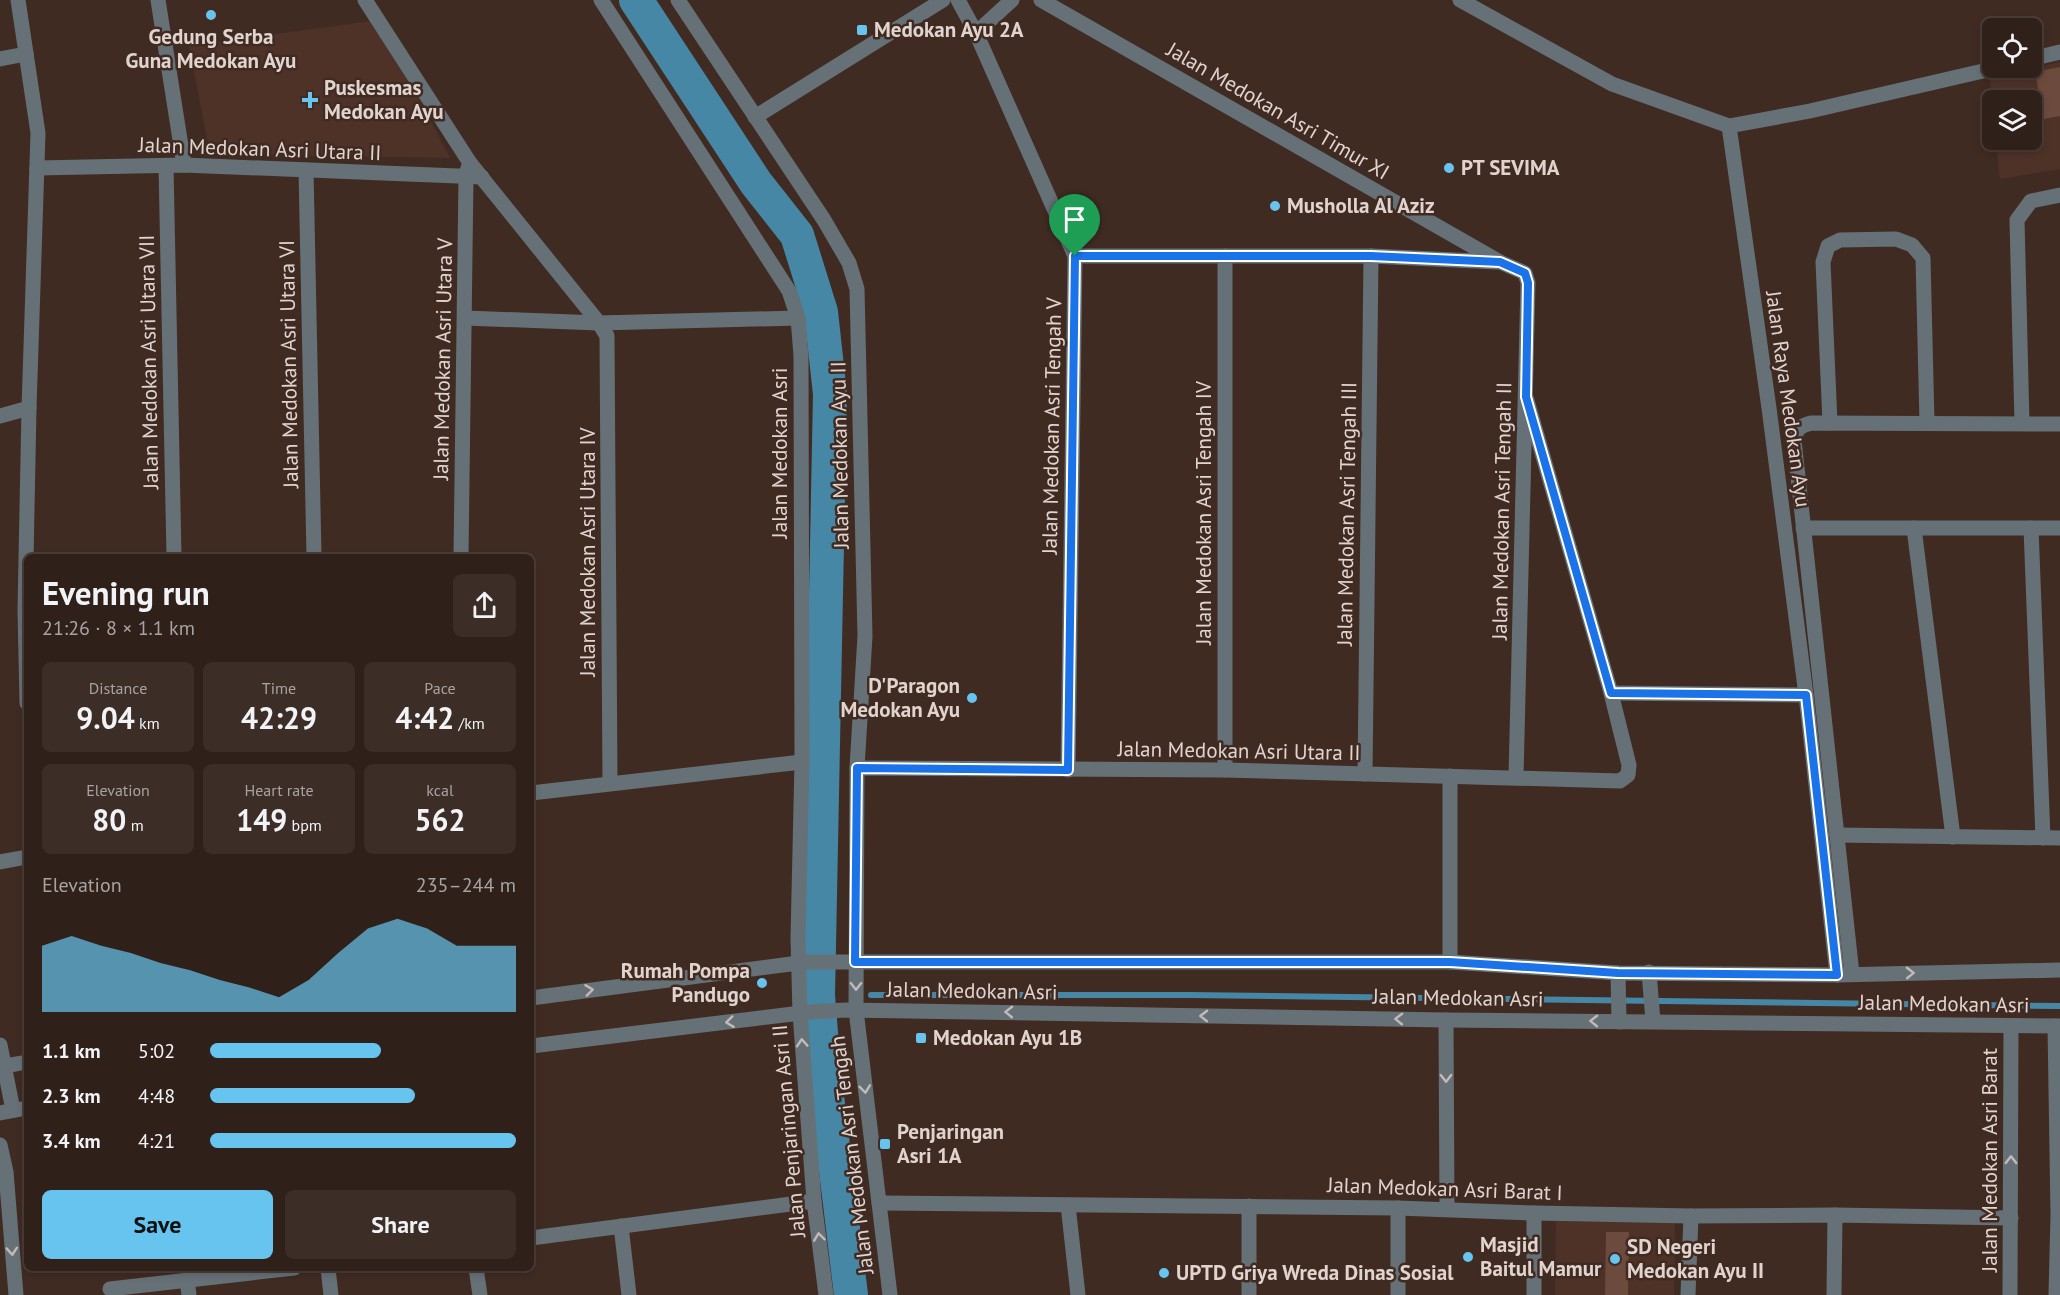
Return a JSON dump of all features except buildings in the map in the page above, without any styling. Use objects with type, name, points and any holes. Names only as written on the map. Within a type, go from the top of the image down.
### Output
[{"type":"street","points":[[18,0],[38,133],[28,408],[26,554]]},
{"type":"street","points":[[158,0],[183,165]]},
{"type":"street","name":"Jalan Medokan Asri Utara IV","points":[[365,0],[468,170],[482,177],[607,336],[609,355],[610,783]]},
{"type":"street","name":"Jalan Medokan Asri","points":[[601,0],[789,291],[798,318],[801,368],[803,963],[1450,962],[1619,979],[2060,970]]},
{"type":"street","name":"Jalan Medokan Ayu II","points":[[678,0],[824,220],[849,263],[857,289],[865,636],[857,768],[851,962]]},
{"type":"street","points":[[755,117],[943,0]]},
{"type":"street","name":"Jalan Medokan Asri Tengah V","points":[[958,0],[976,33],[1075,256],[1068,770]]},
{"type":"street","points":[[976,33],[1012,0]]},
{"type":"street","name":"Jalan Medokan Asri Timur XI","points":[[1041,0],[1500,262]]},
{"type":"street","points":[[1460,0],[1612,84],[1729,126],[1810,111],[1982,71]]},
{"type":"street","points":[[2042,56],[2060,52]]},
{"type":"street","points":[[0,59],[26,54]]},
{"type":"street","name":"Jalan Raya Medokan Ayu","points":[[1729,126],[1844,974]]},
{"type":"street","name":"Jalan Medokan Asri Utara II","points":[[38,168],[183,165],[306,170],[468,170]]},
{"type":"street","name":"Jalan Medokan Asri Utara VII","points":[[166,166],[174,554]]},
{"type":"street","name":"Jalan Medokan Asri Utara VI","points":[[306,170],[314,554]]},
{"type":"street","name":"Jalan Medokan Asri Utara V","points":[[461,554],[468,170]]},
{"type":"street","points":[[2022,423],[2017,220],[2031,201],[2060,195]]},
{"type":"street","points":[[1830,423],[1823,262],[1828,246],[1840,240],[1896,239],[1912,245],[1923,258],[1927,423]]},
{"type":"street","points":[[1075,256],[1371,256],[1500,262]]},
{"type":"street","name":"Jalan Medokan Asri Tengah IV","points":[[1225,256],[1225,770]]},
{"type":"street","name":"Jalan Medokan Asri Tengah III","points":[[1365,774],[1371,256]]},
{"type":"street","name":"Jalan Medokan Asri Tengah II","points":[[1500,262],[1525,273],[1528,283],[1516,777]]},
{"type":"street","points":[[465,318],[599,323],[798,318]]},
{"type":"street","points":[[1526,397],[1611,693],[1806,695]]},
{"type":"street","points":[[0,416],[28,408]]},
{"type":"street","points":[[1844,974],[1837,835],[1803,528],[1795,432],[1801,426],[1811,423],[2060,424]]},
{"type":"street","points":[[1803,528],[2060,528]]},
{"type":"street","points":[[1914,528],[1953,837]]},
{"type":"street","points":[[2031,528],[2043,838]]},
{"type":"street","name":"Jalan Medokan Asri Utara II","points":[[857,768],[1225,770],[1620,781],[1628,775],[1629,765],[1611,693]]},
{"type":"street","points":[[534,793],[802,762]]},
{"type":"street","points":[[1450,776],[1450,962]]},
{"type":"street","points":[[1837,835],[2060,838]]},
{"type":"street","points":[[0,862],[24,858]]},
{"type":"street","name":"Jalan Medokan Asri","points":[[851,962],[851,1010]]},
{"type":"street","points":[[534,998],[803,963]]},
{"type":"street","name":"Jalan Penjaringan Asri II","points":[[803,963],[814,1201],[826,1295]]},
{"type":"street","points":[[1650,978],[1652,1017]]},
{"type":"street","points":[[1619,979],[1619,1018]]},
{"type":"street","name":"Jalan Medokan Asri","points":[[534,1046],[804,1012],[851,1010],[1446,1020],[1652,1017],[2058,1026]]},
{"type":"street","name":"Jalan Medokan Asri Tengah","points":[[851,1010],[890,1295]]},
{"type":"street","points":[[1446,1020],[1447,1209]]},
{"type":"street","name":"Jalan Medokan Asri Barat","points":[[2010,1295],[2011,1026]]},
{"type":"street","points":[[2056,1295],[2059,1215],[2058,1026]]},
{"type":"street","points":[[0,1045],[2,1066],[13,1110]]},
{"type":"street","points":[[2,1066],[24,1062]]},
{"type":"street","points":[[0,1145],[6,1172],[16,1295]]},
{"type":"street","points":[[534,1238],[814,1201]]},
{"type":"street","name":"Jalan Medokan Asri Barat I","points":[[879,1203],[1398,1208],[1690,1216],[1835,1215],[2011,1218]]},
{"type":"street","points":[[1068,1205],[1078,1295]]},
{"type":"street","points":[[1249,1206],[1249,1295]]},
{"type":"street","points":[[1398,1208],[1398,1295]]},
{"type":"street","points":[[1533,1213],[1534,1295]]},
{"type":"street","points":[[1834,1295],[1835,1215]]},
{"type":"street","points":[[1688,1295],[1690,1216]]},
{"type":"street","points":[[621,1226],[629,1295]]},
{"type":"street","points":[[110,1289],[188,1287],[277,1271]]},
{"type":"street","points":[[328,1271],[332,1295]]},
{"type":"street","points":[[476,1271],[480,1295]]},
{"type":"shaded area","name":"Puskesmas Medokan Ayu","points":[[378,20],[450,158],[210,154],[189,46]]},
{"type":"shaded area","points":[[2060,62],[2060,169],[2000,179],[1997,150],[2042,150],[2042,90],[1991,90],[1990,79],[2042,78],[2042,66]]},
{"type":"shaded area","points":[[2060,67],[2060,116],[2044,119],[2042,90],[2038,90],[2036,78],[2042,78],[2042,71]]},
{"type":"shaded area","name":"SD Negeri Medokan Ayu II","points":[[1556,1221],[1675,1223],[1674,1295],[1555,1295]]},
{"type":"shaded area","points":[[1606,1232],[1629,1232],[1628,1295],[1605,1295]]},
{"type":"waterway","points":[[636,0],[756,183],[797,235],[821,312],[830,394],[818,995],[824,1071],[851,1295]]},
{"type":"waterway","points":[[871,995],[1191,995],[2060,1006]]},
{"type":"place","name":"Gedung Serba Guna Medokan Ayu","points":[[211,15]]},
{"type":"place","name":"Medokan Ayu 2A","points":[[862,30]]},
{"type":"place","name":"Puskesmas Medokan Ayu","points":[[310,100]]},
{"type":"place","name":"PT SEVIMA","points":[[1449,168]]},
{"type":"place","name":"Musholla Al Aziz","points":[[1275,206]]},
{"type":"place","name":"D'Paragon Medokan Ayu","points":[[972,698]]},
{"type":"place","name":"Rumah Pompa Pandugo","points":[[762,983]]},
{"type":"place","name":"Medokan Ayu 1B","points":[[921,1038]]},
{"type":"place","name":"Penjaringan Asri 1A","points":[[885,1144]]},
{"type":"place","name":"Masjid Baitul Mamur","points":[[1468,1257]]},
{"type":"place","name":"SD Negeri Medokan Ayu II","points":[[1615,1259]]},
{"type":"place","name":"UPTD Griya Wreda Dinas Sosial","points":[[1164,1273]]},
{"type":"route","points":[[1075,256],[1371,256],[1500,262],[1525,273],[1528,283],[1526,397],[1611,693],[1806,695],[1837,975],[1618,973],[1450,962],[855,962],[857,768],[1068,770],[1075,256]]}]
